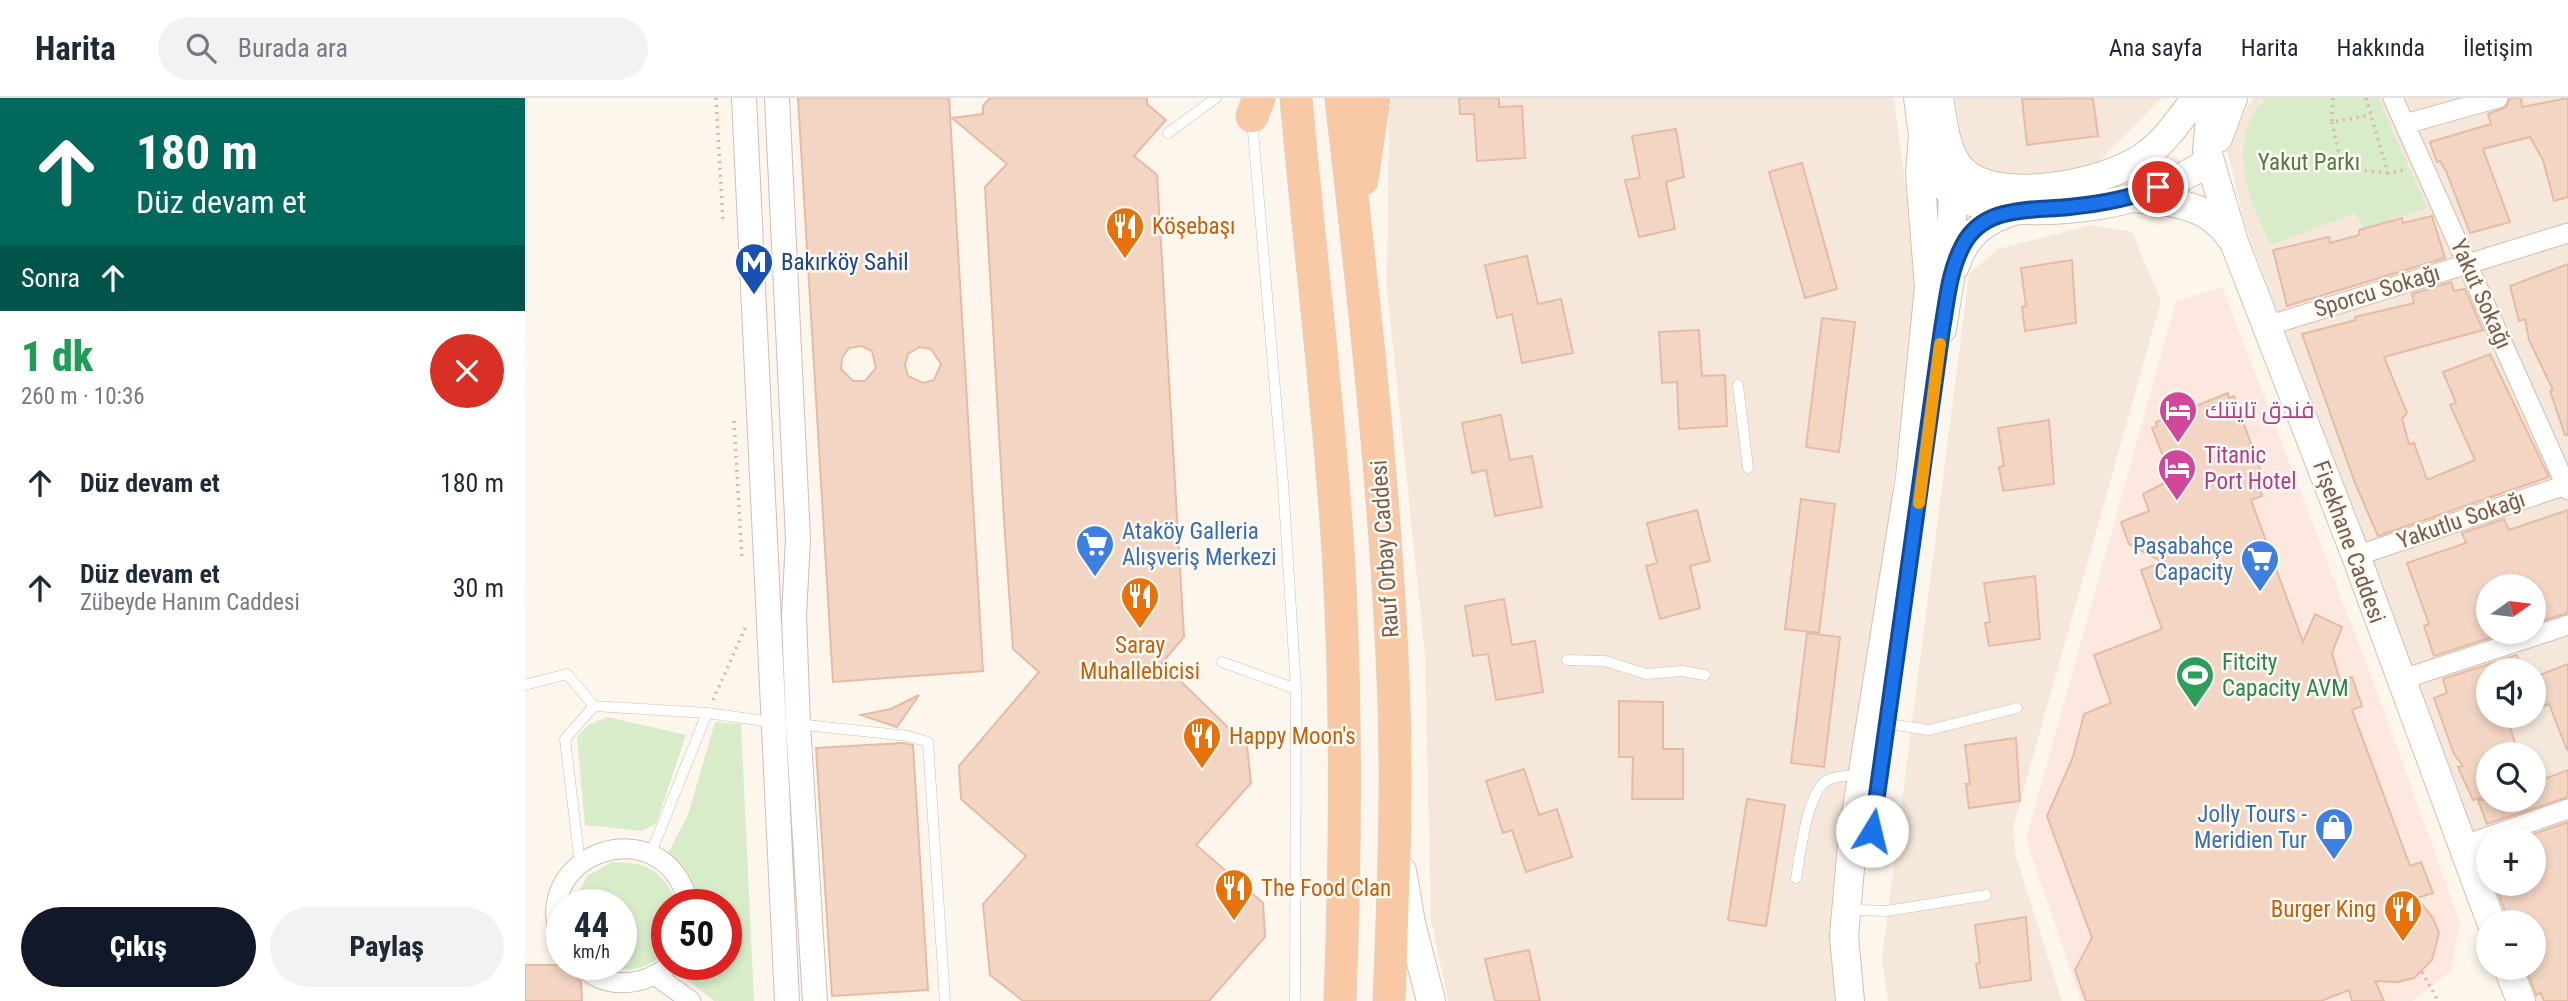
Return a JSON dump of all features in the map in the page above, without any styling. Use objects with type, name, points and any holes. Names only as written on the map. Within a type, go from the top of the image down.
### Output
[{"type":"highway","name":"Rauf Orbay Caddesi","points":[[1296,98],[1327,412],[1342,635],[1345,730],[1341,1001]]},
{"type":"highway","name":"Rauf Orbay Caddesi","points":[[1341,98],[1372,377],[1389,594],[1395,811],[1389,1001]]},
{"type":"highway","points":[[1356,230],[1374,98]]},
{"type":"main road","points":[[1918,98],[1923,135],[1934,170],[1957,181],[1980,205],[2018,210],[2067,207],[2181,190],[2210,161],[2233,98]]},
{"type":"main road","points":[[1868,1001],[1852,908],[1889,724],[1950,278],[1957,181],[1939,98]]},
{"type":"main road","points":[[1957,181],[1979,181],[2022,188],[2094,180],[2123,170],[2158,146],[2196,98]]},
{"type":"main road","points":[[2181,190],[2189,142],[2212,98]]},
{"type":"main road","name":"Fişekhane Caddesi","points":[[2212,98],[2205,142],[2214,184],[2486,910]]},
{"type":"main road","points":[[1850,1001],[1852,908],[1862,774],[1910,477],[1929,288],[1920,174],[1923,135]]},
{"type":"main road","points":[[2181,190],[2212,216],[2234,242]]},
{"type":"main road","points":[[1950,278],[1964,242],[1973,232],[1995,217],[2018,210]]},
{"type":"main road","points":[[1395,811],[1411,923],[1431,1001]]},
{"type":"main road","points":[[2513,980],[2521,1001]]},
{"type":"street","points":[[744,98],[786,723],[815,1001]]},
{"type":"street","points":[[777,98],[799,539],[786,723],[787,1001]]},
{"type":"street","name":"Yakut Sokağı","points":[[2393,98],[2567,488]]},
{"type":"street","points":[[2405,124],[2498,98]]},
{"type":"street","name":"Sporcu Sokağı","points":[[2267,326],[2568,233]]},
{"type":"street","name":"Yakutlu Sokağı","points":[[2355,556],[2567,488]]},
{"type":"street","points":[[2400,680],[2568,625]]},
{"type":"street","points":[[2462,846],[2568,809]]},
{"type":"street","points":[[562,889],[565,881],[580,863],[600,851],[628,847],[651,853],[670,865],[685,889]]},
{"type":"street","points":[[604,980],[611,983],[635,983],[651,976]]},
{"type":"street","points":[[673,980],[691,1001]]},
{"type":"lane","points":[[1168,133],[1216,98]]},
{"type":"lane","points":[[1253,104],[1283,483],[1296,689],[1295,1001]]},
{"type":"lane","points":[[1738,385],[1748,468]]},
{"type":"lane","points":[[1567,660],[1605,661],[1646,674],[1671,671],[1705,675]]},
{"type":"lane","points":[[1222,662],[1296,689]]},
{"type":"lane","points":[[525,685],[567,674],[594,706],[707,713],[908,736],[928,742],[945,1001]]},
{"type":"lane","points":[[580,863],[565,739],[594,706]]},
{"type":"lane","points":[[1889,724],[1929,730],[2017,708]]},
{"type":"lane","points":[[651,853],[707,713]]},
{"type":"lane","points":[[1796,878],[1809,810],[1823,782],[1830,778],[1862,774]]},
{"type":"lane","points":[[1852,908],[1887,911],[1986,895]]},
{"type":"path","points":[[716,98],[723,222]]},
{"type":"path","points":[[2333,98],[2332,122],[2342,168],[2388,173],[2423,166]]},
{"type":"path","points":[[2366,98],[2388,173]]},
{"type":"path","points":[[2332,122],[2371,115]]},
{"type":"path","points":[[734,421],[741,551]]},
{"type":"path","points":[[707,713],[751,614]]},
{"type":"path","points":[[2422,972],[2438,1001]]},
{"type":"shaded area","points":[[1392,98],[1894,98],[1917,275],[1883,574],[1831,918],[1840,1001],[1448,1001],[1431,919],[1425,656],[1387,288],[1389,111]]},
{"type":"shaded area","points":[[1955,98],[2162,98],[2093,167],[2049,179],[1986,173],[1964,154]]},
{"type":"shaded area","points":[[2253,98],[2568,98],[2568,1001],[2536,1001],[2527,980],[2546,980],[2546,910],[2499,910],[2494,896],[2546,896],[2546,826],[2476,826],[2476,850],[2245,225],[2226,145]]},
{"type":"shaded area","points":[[2090,225],[2132,232],[2161,301],[2013,828],[2016,857],[2062,1001],[1888,1001],[1882,959],[1969,274],[1998,249]]},
{"type":"shaded area","points":[[2222,287],[2379,697],[2460,923],[2451,971],[2412,1001],[2081,1001],[2026,839],[2176,301]]},
{"type":"green space","name":"Yakut Parkı","points":[[2266,98],[2378,98],[2427,208],[2364,228],[2355,213],[2271,245],[2257,216],[2247,184],[2243,152],[2250,120]]},
{"type":"green space","points":[[607,717],[686,735],[656,824],[642,831],[585,825],[577,737],[588,725]]},
{"type":"green space","points":[[715,722],[741,724],[754,1001],[714,1001],[687,980],[742,980],[742,889],[693,889],[678,865],[667,855],[688,815]]},
{"type":"green space","points":[[612,862],[645,866],[665,882],[669,889],[651,889],[651,963],[637,968],[637,889],[580,889],[587,876]]},
{"type":"building","points":[[798,98],[949,98],[983,671],[833,682]],"holes":[[[861,346],[872,351],[876,368],[865,381],[853,381],[841,369],[842,358],[849,348]],[[919,347],[931,349],[941,364],[934,380],[923,383],[908,376],[905,365],[908,354]]]},
{"type":"building","name":"Ataköy Galleria Alışveriş Merkezi","points":[[990,98],[1147,98],[1147,104],[1166,120],[1134,156],[1157,175],[1184,637],[1162,663],[1247,746],[1251,783],[1196,845],[1263,903],[1265,937],[1209,1001],[1023,1001],[990,975],[983,904],[1026,856],[961,799],[959,766],[1039,672],[1013,649],[1004,520],[985,187],[1007,164],[952,118],[983,114],[983,106]]},
{"type":"building","points":[[1459,98],[1499,98],[1499,107],[1522,106],[1525,158],[1477,161],[1474,114],[1460,114]]},
{"type":"building","points":[[2093,98],[2098,136],[2027,145],[2022,99]]},
{"type":"building","points":[[2510,98],[2521,98],[2522,107],[2568,98],[2568,197],[2554,201],[2543,160],[2530,137],[2483,149],[2510,222],[2470,233],[2446,171],[2440,161],[2437,162],[2430,142],[2491,124],[2488,114],[2506,107]]},
{"type":"building","points":[[1676,129],[1684,177],[1666,182],[1675,229],[1639,237],[1625,180],[1640,178],[1632,136]]},
{"type":"building","points":[[1802,163],[1837,289],[1805,298],[1769,172]]},
{"type":"building","points":[[2432,216],[2445,258],[2287,306],[2273,250],[2329,237],[2330,243],[2359,235],[2359,230],[2402,218],[2403,223]]},
{"type":"building","points":[[1527,256],[1538,304],[1561,299],[1573,353],[1522,363],[1512,314],[1497,318],[1485,265]]},
{"type":"building","points":[[2072,260],[2076,323],[2025,331],[2022,307],[2026,306],[2021,268]]},
{"type":"building","points":[[2568,264],[2568,435],[2565,435],[2550,391],[2553,390],[2529,340],[2525,319],[2519,321],[2510,286]]},
{"type":"building","points":[[2451,282],[2454,291],[2465,289],[2483,330],[2384,357],[2407,413],[2402,419],[2409,444],[2414,443],[2427,480],[2475,460],[2450,405],[2456,403],[2443,372],[2490,354],[2549,477],[2378,536],[2355,483],[2302,334],[2356,320],[2355,317],[2414,303],[2412,294]]},
{"type":"building","points":[[1822,318],[1855,322],[1839,452],[1806,447]]},
{"type":"building","points":[[1699,330],[1702,376],[1725,375],[1727,426],[1679,429],[1677,382],[1662,383],[1659,332]]},
{"type":"building","points":[[2228,393],[2229,398],[2234,396],[2260,469],[2255,477],[2262,496],[2251,500],[2303,642],[2315,614],[2342,627],[2332,653],[2340,681],[2352,677],[2362,706],[2352,710],[2410,866],[2421,862],[2433,893],[2417,898],[2433,918],[2439,933],[2432,960],[2414,978],[2398,982],[2375,981],[2384,1001],[2352,1001],[2349,990],[2321,1001],[2086,1001],[2075,970],[2092,938],[2047,816],[2073,757],[2084,714],[2111,703],[2094,655],[2162,629],[2141,570],[2163,562],[2129,544],[2121,522],[2149,511],[2143,494],[2172,479],[2152,428],[2157,426],[2156,422]]},
{"type":"building","points":[[1501,415],[1510,460],[1532,456],[1542,507],[1495,516],[1486,470],[1472,473],[1462,423]]},
{"type":"building","points":[[2049,420],[2054,484],[2003,491],[1999,467],[2004,466],[1998,428]]},
{"type":"building","points":[[1801,499],[1835,504],[1819,633],[1785,629]]},
{"type":"building","points":[[1697,510],[1710,561],[1690,566],[1700,608],[1660,619],[1646,566],[1657,563],[1647,523]]},
{"type":"building","points":[[2568,510],[2568,613],[2546,619],[2546,574],[2476,574],[2476,642],[2434,656],[2424,626],[2429,624],[2407,563],[2466,543],[2462,533],[2504,519],[2509,530]]},
{"type":"building","points":[[2035,576],[2040,639],[1989,646],[1985,623],[1990,622],[1984,583]]},
{"type":"building","points":[[1504,599],[1512,645],[1535,641],[1543,692],[1496,700],[1488,654],[1473,656],[1465,606]]},
{"type":"building","points":[[1807,633],[1840,637],[1824,767],[1791,763]]},
{"type":"building","points":[[2568,664],[2567,750],[2549,704],[2546,705],[2546,672]]},
{"type":"building","points":[[2476,668],[2476,728],[2510,728],[2515,742],[2476,742],[2476,799],[2473,800],[2458,767],[2463,766],[2454,754],[2434,698],[2447,693],[2443,679]]},
{"type":"building","points":[[919,695],[897,727],[861,715],[891,709]]},
{"type":"building","points":[[1619,701],[1663,702],[1663,749],[1683,749],[1683,799],[1632,799],[1633,757],[1619,757]]},
{"type":"building","points":[[2016,738],[2020,801],[1969,808],[1966,784],[1970,784],[1965,745]]},
{"type":"building","points":[[902,743],[913,745],[928,990],[832,996],[816,748]]},
{"type":"building","points":[[1524,769],[1539,815],[1557,809],[1572,857],[1526,872],[1512,830],[1503,833],[1486,781]]},
{"type":"building","points":[[2568,770],[2568,797],[2546,804],[2546,778]]},
{"type":"building","points":[[1747,799],[1785,805],[1766,926],[1728,920]]},
{"type":"building","points":[[2482,812],[2523,812],[2487,824]]},
{"type":"building","points":[[2568,822],[2568,1001],[2544,1001],[2541,993],[2536,995],[2530,980],[2546,980],[2546,910],[2505,910],[2499,896],[2546,896],[2546,830]]},
{"type":"building","points":[[2026,917],[2031,980],[1980,988],[1975,925]]},
{"type":"building","points":[[1529,950],[1540,1001],[1495,1001],[1485,959]]},
{"type":"building","points":[[525,965],[546,965],[546,980],[581,982],[582,1001],[525,1001]]},
{"type":"slow traffic","points":[[1919,503],[1940,344]]},
{"type":"place","name":"Köşebaşı","points":[[1125,260]]},
{"type":"place","name":"Bakırköy Sahil","points":[[754,296]]},
{"type":"place","name":"فندق تايتنك","points":[[2178,444]]},
{"type":"place","name":"Titanic Port Hotel","points":[[2177,502]]},
{"type":"place","name":"Ataköy Galleria Alışveriş Merkezi","points":[[1095,578]]},
{"type":"place","name":"Paşabahçe Capacity","points":[[2260,593]]},
{"type":"place","name":"Saray Muhallebicisi","points":[[1140,630]]},
{"type":"place","name":"Fitcity Capacity AVM","points":[[2195,709]]},
{"type":"place","name":"Happy Moon's","points":[[1202,770]]},
{"type":"place","name":"Jolly Tours - Meridien Tur","points":[[2334,861]]},
{"type":"place","name":"The Food Clan","points":[[1234,922]]},
{"type":"place","name":"Burger King","points":[[2403,943]]},
{"type":"route","points":[[1872,831],[1942,329],[1950,278],[1964,242],[1983,223],[2018,210],[2067,207],[2130,198],[2158,187]]}]
